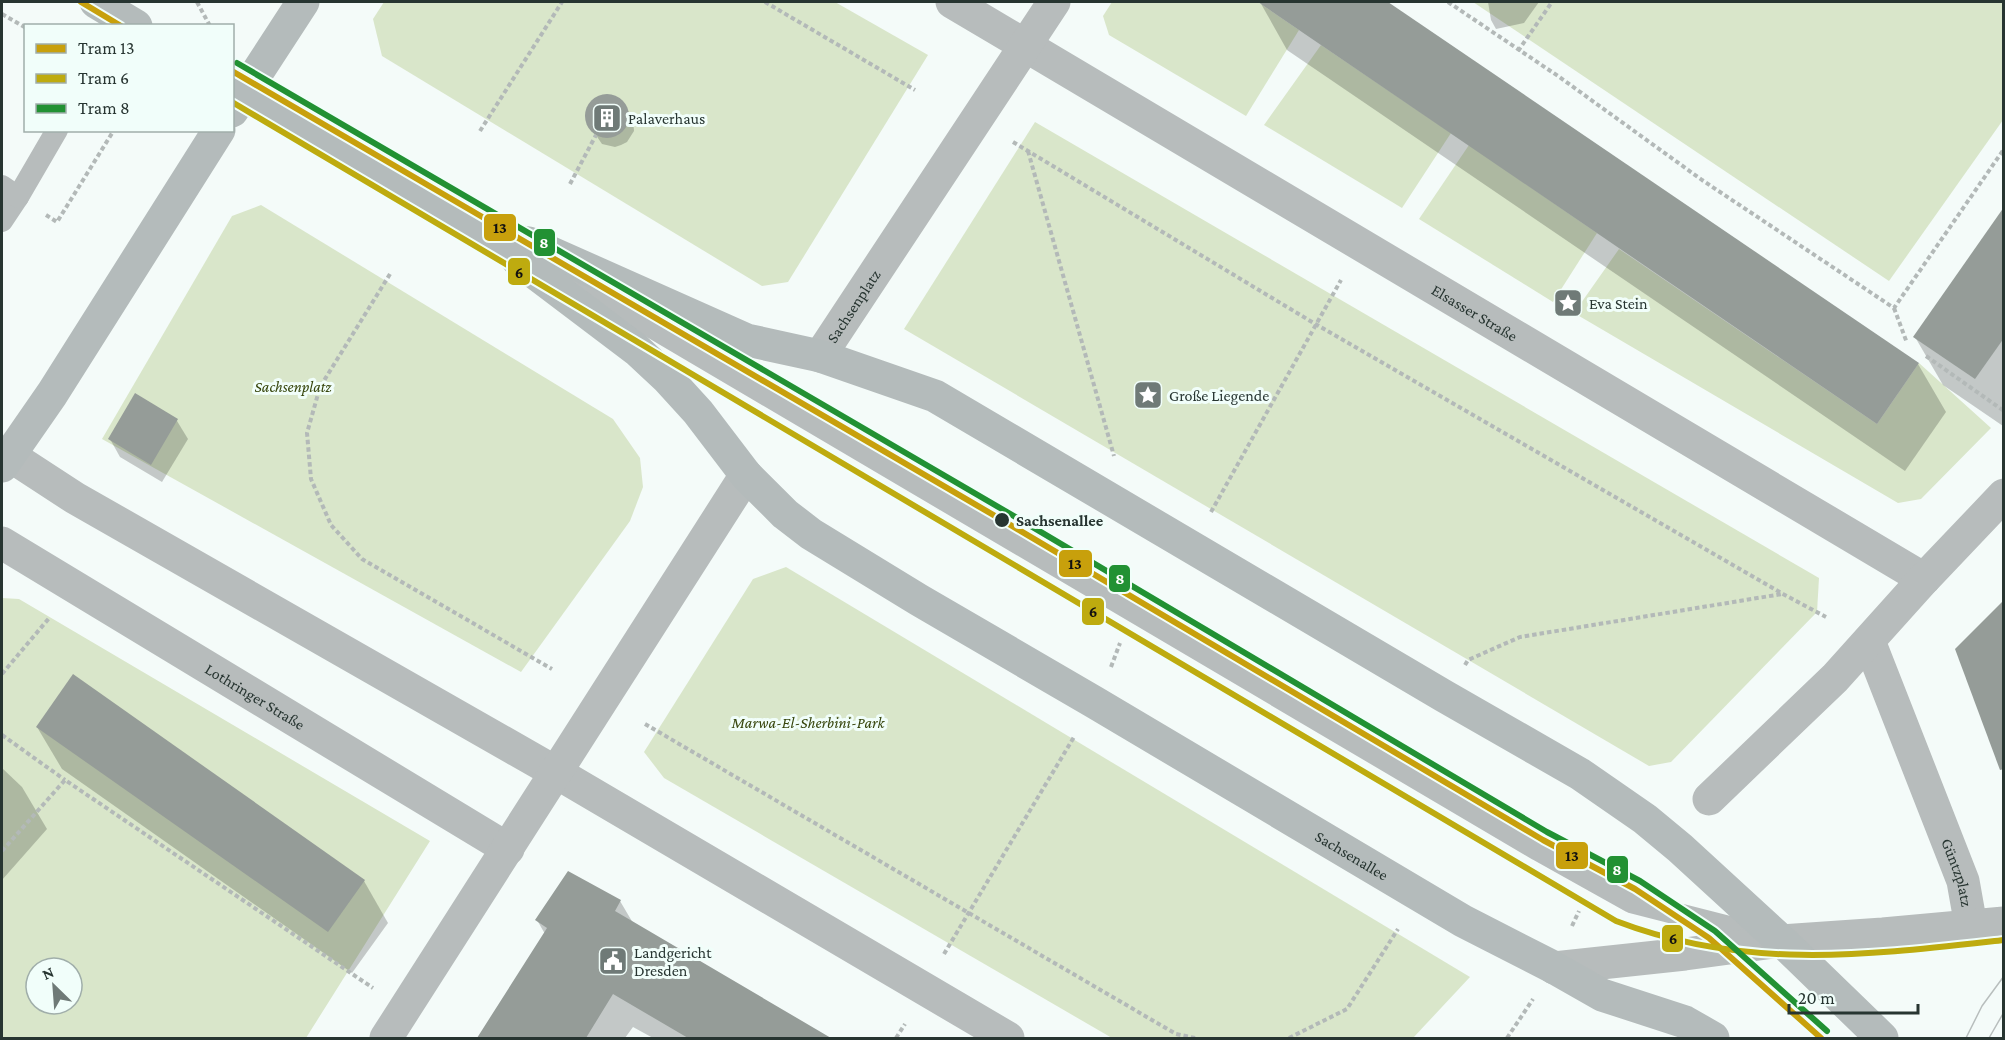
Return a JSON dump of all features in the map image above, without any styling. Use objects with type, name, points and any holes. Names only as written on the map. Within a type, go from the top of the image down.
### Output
[{"type":"main road","points":[[96,2],[133,24]]},
{"type":"main road","name":"Sachsenplatz","points":[[303,2],[237,94],[344,149],[502,239],[529,243],[747,340],[820,356]]},
{"type":"main road","points":[[5,461],[52,394],[218,132]]},
{"type":"main road","name":"Sachsenplatz","points":[[502,239],[518,260],[637,350],[667,378],[698,412],[746,475]]},
{"type":"main road","points":[[820,356],[935,396],[1580,774],[1645,819],[1680,848],[1781,940],[1882,1038]]},
{"type":"main road","name":"Sachsenallee","points":[[746,475],[785,514],[811,534],[1463,921],[1602,995],[1685,1022],[1713,1038]]},
{"type":"street","points":[[952,2],[1026,46]]},
{"type":"street","name":"Sachsenplatz","points":[[820,356],[1054,2]]},
{"type":"street","name":"Elsasser Straße","points":[[1026,46],[1923,579]]},
{"type":"street","points":[[5,461],[75,498],[557,772],[1008,1038]]},
{"type":"street","points":[[386,1038],[746,475]]},
{"type":"street","points":[[1709,799],[1835,678],[1923,579],[2004,495]]},
{"type":"street","name":"Lothringer Straße","points":[[2,543],[508,849]]},
{"type":"street","name":"Güntzplatz","points":[[1554,968],[1694,953],[1781,940],[1971,926],[1963,881],[1869,641]]},
{"type":"street","points":[[1971,926],[2004,923]]},
{"type":"lane","points":[[2,221],[10,192],[55,132]]},
{"type":"lane","points":[[502,239],[1528,844],[1631,902],[1781,940]]},
{"type":"path","points":[[197,2],[209,24]]},
{"type":"path","points":[[480,131],[562,2]]},
{"type":"path","points":[[765,2],[915,90]]},
{"type":"path","points":[[1448,2],[1558,76],[1702,180],[1894,308],[1907,343]]},
{"type":"path","points":[[1518,51],[1552,2]]},
{"type":"path","points":[[2,14],[24,27]]},
{"type":"path","points":[[57,222],[113,132]]},
{"type":"path","points":[[570,184],[596,135]]},
{"type":"path","points":[[1013,142],[1317,325],[1826,617]]},
{"type":"path","points":[[1894,308],[2004,149]]},
{"type":"path","points":[[1028,151],[1117,465]]},
{"type":"path","points":[[390,274],[320,387],[307,433],[311,479],[331,525],[362,559],[552,669]]},
{"type":"path","points":[[1207,519],[1341,280]]},
{"type":"path","points":[[1926,356],[2004,411]]},
{"type":"path","points":[[2,674],[76,587]]},
{"type":"path","points":[[1462,668],[1468,660],[1520,637],[1783,594]]},
{"type":"path","points":[[1109,673],[1122,636]]},
{"type":"path","points":[[645,724],[968,912],[1175,1036],[1194,1038]]},
{"type":"path","points":[[939,962],[1078,731]]},
{"type":"path","points":[[2,735],[64,780],[405,1010]]},
{"type":"path","points":[[2,851],[64,780]]},
{"type":"path","points":[[1289,1038],[1347,1009],[1401,923]]},
{"type":"green space","points":[[384,2],[835,2],[928,55],[788,282],[762,286],[382,56],[373,19]]},
{"type":"green space","points":[[1112,2],[1258,2],[1299,30],[1246,116],[1109,35],[1103,16]]},
{"type":"green space","points":[[1473,2],[2003,2],[2003,120],[1889,281]]},
{"type":"green space","points":[[1321,45],[1451,133],[1402,208],[1264,125]]},
{"type":"green space","points":[[1035,122],[1819,578],[1817,612],[1671,762],[1649,766],[904,329]]},
{"type":"green space","points":[[1469,145],[1597,233],[1553,302],[1419,219]]},
{"type":"green space","name":"Sachsenplatz","points":[[261,205],[613,419],[640,458],[643,487],[630,521],[521,672],[102,439],[232,216]]},
{"type":"green space","points":[[1619,249],[1877,424],[1919,363],[1991,428],[1921,499],[1898,503],[1574,313]]},
{"type":"green space","name":"Marwa-El-Sherbini-Park","points":[[786,567],[1470,977],[1413,1038],[1112,1038],[664,778],[644,752],[753,579]]},
{"type":"green space","points":[[2,598],[19,599],[430,841],[306,1038],[2,1038]]},
{"type":"building","points":[[1258,2],[1388,2],[1919,363],[1877,424]]},
{"type":"building","name":"Palaverhaus","points":[[607,94],[616,95],[623,100],[628,107],[628,125],[623,132],[616,137],[607,138],[598,137],[591,132],[586,125],[585,116],[586,107],[591,100],[598,95]]},
{"type":"building","points":[[2004,207],[2004,338],[1975,379],[1913,337]]},
{"type":"building","points":[[135,393],[178,419],[151,465],[108,439]]},
{"type":"building","points":[[2004,600],[2004,769],[2000,770],[1955,649]]},
{"type":"building","points":[[73,674],[365,880],[328,932],[36,727]]},
{"type":"building","name":"Landgericht Dresden","points":[[568,871],[621,900],[615,911],[831,1038],[688,1038],[613,994],[586,1038],[477,1038],[547,928],[535,920]]},
{"type":"tram line","name":"13","points":[[81,2],[118,24]]},
{"type":"tram line","name":"8","points":[[237,63],[1007,512],[1547,832],[1640,881],[1715,931],[1827,1031]]},
{"type":"tram line","name":"13","points":[[234,72],[1002,520],[1543,840],[1635,889],[1709,938],[1821,1038]]},
{"type":"tram line","name":"6","points":[[234,103],[1616,921],[1664,937],[1712,947],[1760,953],[1856,954],[2004,940]]},
{"type":"tram line","points":[[1966,1038],[1982,1006],[2004,976]]},
{"type":"tram line","points":[[1989,1038],[2004,1012]]},
{"type":"place","name":"Palaverhaus","points":[[607,118]]},
{"type":"place","name":"Eva Stein","points":[[1568,303]]},
{"type":"place","name":"Große Liegende","points":[[1148,395]]},
{"type":"place","name":"Sachsenallee","points":[[1002,520]]},
{"type":"place","name":"Landgericht Dresden","points":[[613,961]]}]
